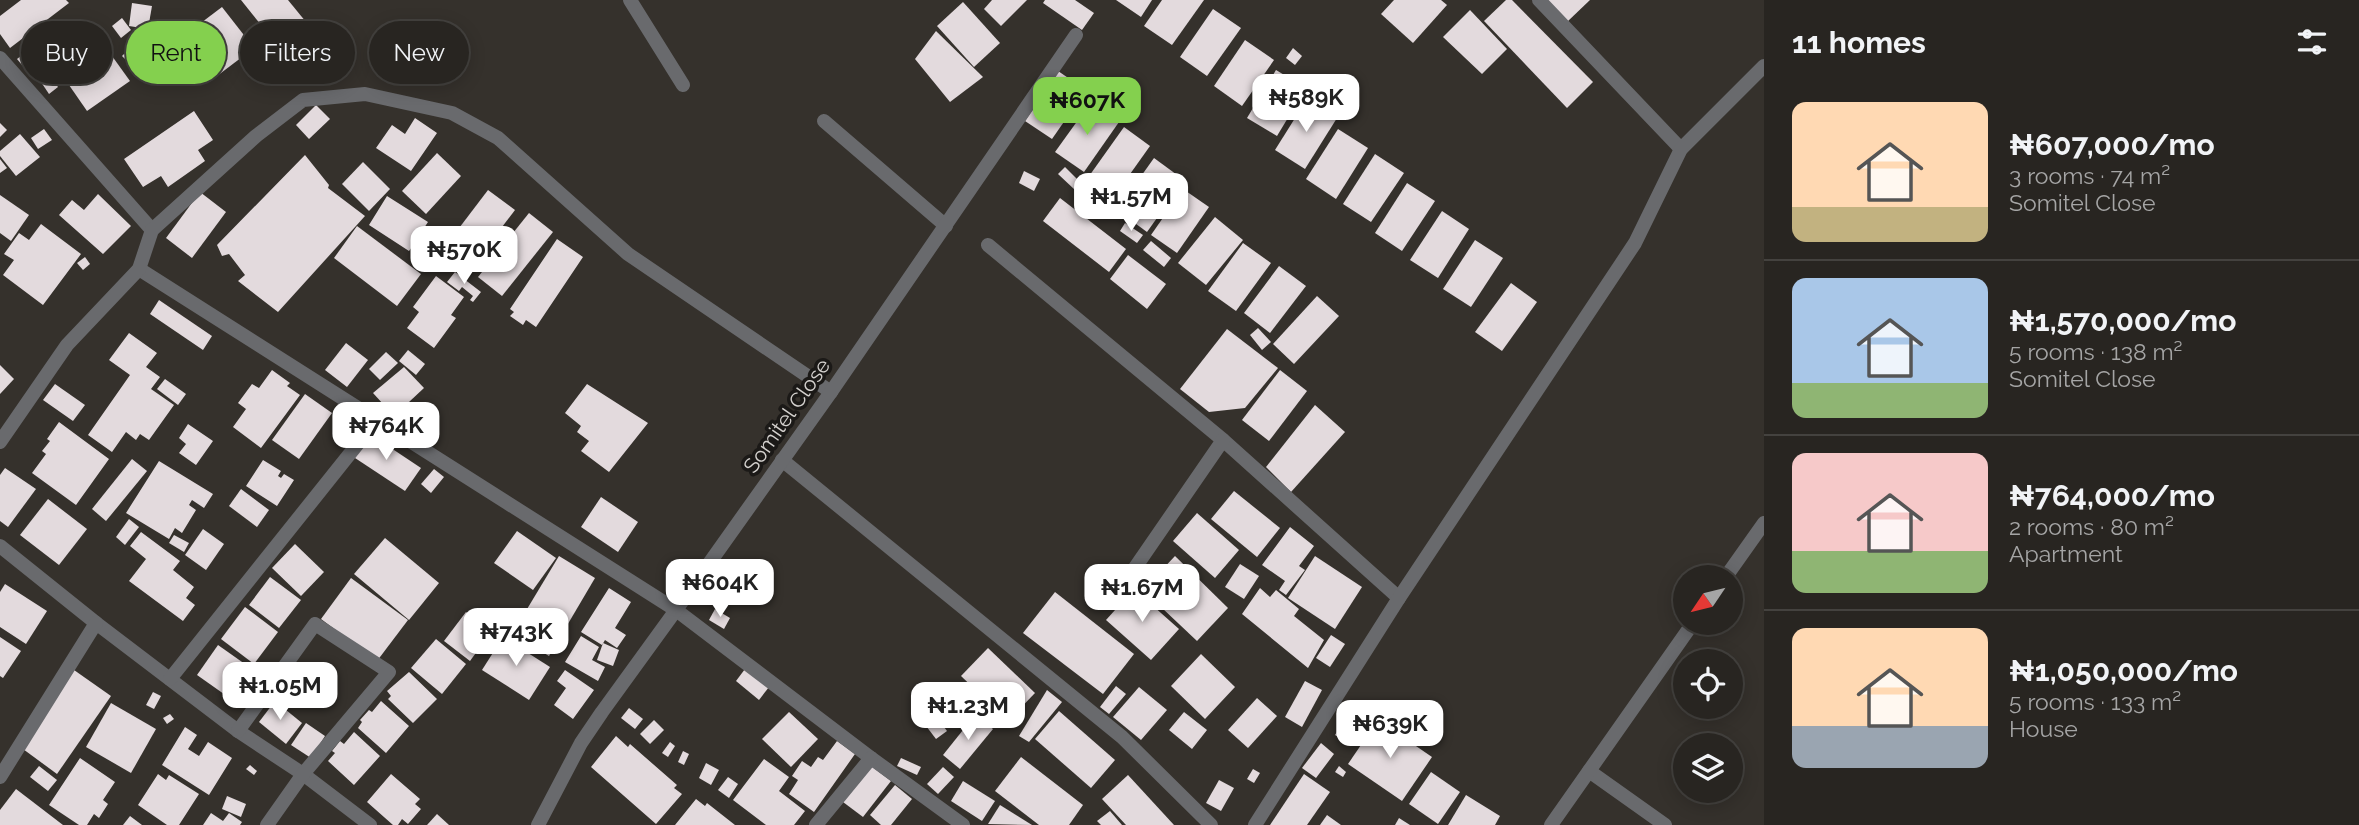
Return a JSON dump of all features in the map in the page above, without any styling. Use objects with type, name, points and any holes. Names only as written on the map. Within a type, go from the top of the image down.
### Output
[{"type":"street","points":[[630,0],[682,85]]},
{"type":"street","points":[[1539,0],[1681,149]]},
{"type":"street","name":"Somitel Close","points":[[538,825],[581,743],[831,392],[1076,35]]},
{"type":"street","points":[[0,58],[152,230]]},
{"type":"street","points":[[1255,825],[1399,598],[1635,243],[1681,149],[1763,70]]},
{"type":"street","points":[[0,442],[67,345],[139,269],[152,230],[256,136],[303,100],[365,94],[452,113],[498,138],[628,254],[831,392]]},
{"type":"street","points":[[824,121],[946,226]]},
{"type":"street","points":[[988,245],[1223,440],[1399,598]]},
{"type":"street","points":[[139,269],[676,610],[963,825]]},
{"type":"street","points":[[170,679],[376,421]]},
{"type":"street","points":[[1119,591],[1223,440]]},
{"type":"street","points":[[782,460],[1122,737],[1211,825]]},
{"type":"street","points":[[1735,565],[1764,523]]},
{"type":"street","points":[[0,546],[237,731],[303,774],[370,825]]},
{"type":"street","points":[[0,777],[96,623]]},
{"type":"street","points":[[237,731],[315,624],[388,672],[303,774],[267,825]]},
{"type":"street","points":[[1551,825],[1685,635]]},
{"type":"street","points":[[816,825],[871,758]]},
{"type":"street","points":[[1589,771],[1665,825]]},
{"type":"building","points":[[21,0],[66,0],[69,3],[45,21],[21,21],[21,40],[10,48],[0,34],[0,16]]},
{"type":"building","points":[[241,0],[288,0],[305,21],[258,21]]},
{"type":"building","points":[[992,0],[1027,0],[1001,26],[984,9]]},
{"type":"building","points":[[1045,0],[1075,0],[1094,13],[1082,30],[1043,3]]},
{"type":"building","points":[[1116,0],[1152,0],[1141,17]]},
{"type":"building","points":[[1162,0],[1204,0],[1172,45],[1144,26]]},
{"type":"building","points":[[1394,0],[1441,0],[1447,5],[1413,43],[1381,14]]},
{"type":"building","points":[[1506,0],[1512,0],[1593,82],[1567,108],[1484,21]]},
{"type":"building","points":[[1545,0],[1590,0],[1567,22]]},
{"type":"building","points":[[963,2],[1000,43],[974,67],[937,26]]},
{"type":"building","points":[[132,3],[152,6],[149,21],[130,21]]},
{"type":"building","points":[[222,7],[240,30],[240,59],[226,69],[226,21],[203,21]]},
{"type":"building","points":[[1213,9],[1241,28],[1207,76],[1180,57]]},
{"type":"building","points":[[1470,10],[1507,49],[1482,74],[1443,37]]},
{"type":"building","points":[[122,18],[126,23],[126,34],[121,38],[112,26]]},
{"type":"building","points":[[936,31],[983,77],[950,102],[915,59]]},
{"type":"building","points":[[1245,40],[1274,60],[1242,106],[1214,86]]},
{"type":"building","points":[[1293,48],[1302,56],[1295,65],[1286,58]]},
{"type":"building","points":[[112,56],[126,75],[126,84],[87,111],[69,85],[112,84]]},
{"type":"building","points":[[1276,70],[1306,88],[1277,136],[1247,118]]},
{"type":"building","points":[[1058,71],[1086,90],[1052,139],[1025,121]]},
{"type":"building","points":[[42,84],[56,84],[58,87],[49,94]]},
{"type":"building","points":[[1307,99],[1337,118],[1305,169],[1275,150]]},
{"type":"building","points":[[1091,102],[1119,122],[1084,172],[1055,152]]},
{"type":"building","points":[[316,105],[330,119],[309,139],[296,125]]},
{"type":"building","points":[[194,111],[213,140],[198,150],[205,161],[168,187],[161,176],[143,187],[124,159]]},
{"type":"building","points":[[415,118],[437,133],[411,171],[376,148],[392,125],[405,134]]},
{"type":"building","points":[[0,123],[7,130],[0,137]]},
{"type":"building","points":[[1124,127],[1150,146],[1113,198],[1087,179]]},
{"type":"building","points":[[44,129],[52,140],[38,149],[31,138]]},
{"type":"building","points":[[1338,129],[1368,148],[1336,199],[1306,179]]},
{"type":"building","points":[[20,134],[40,157],[16,176],[0,156],[0,151]]},
{"type":"building","points":[[437,153],[461,176],[426,214],[402,191]]},
{"type":"building","points":[[1375,154],[1404,173],[1371,222],[1343,204]]},
{"type":"building","points":[[305,155],[329,185],[328,188],[365,216],[278,312],[238,281],[245,275],[229,254],[222,256],[217,245]]},
{"type":"building","points":[[1154,158],[1184,180],[1147,232],[1117,210]]},
{"type":"building","points":[[0,159],[7,168],[0,173]]},
{"type":"building","points":[[363,162],[390,189],[369,211],[342,184]]},
{"type":"building","points":[[1065,167],[1081,183],[1075,190],[1058,174]]},
{"type":"building","points":[[1024,171],[1040,179],[1034,191],[1019,183]]},
{"type":"building","points":[[1407,183],[1435,201],[1402,251],[1375,233]]},
{"type":"building","points":[[1183,189],[1209,207],[1177,253],[1151,235]]},
{"type":"building","points":[[488,190],[515,210],[477,260],[450,240]]},
{"type":"building","points":[[200,192],[226,212],[192,258],[166,238]]},
{"type":"building","points":[[98,194],[131,226],[103,254],[59,215],[72,200],[84,210]]},
{"type":"building","points":[[0,195],[29,215],[11,241],[0,233]]},
{"type":"building","points":[[387,196],[428,222],[420,234],[427,239],[420,252],[412,247],[409,251],[369,225]]},
{"type":"building","points":[[1060,198],[1126,249],[1109,272],[1043,221]]},
{"type":"building","points":[[1442,211],[1469,229],[1438,278],[1410,260]]},
{"type":"building","points":[[529,213],[553,232],[502,296],[478,277]]},
{"type":"building","points":[[1215,217],[1243,240],[1206,285],[1178,263]]},
{"type":"building","points":[[1125,223],[1143,235],[1137,243],[1120,231]]},
{"type":"building","points":[[41,224],[81,254],[43,305],[3,275],[14,260],[4,254],[19,233],[29,240]]},
{"type":"building","points":[[357,226],[421,274],[397,306],[334,258]]},
{"type":"building","points":[[557,239],[583,257],[536,327],[526,320],[523,325],[510,316],[514,312],[510,309]]},
{"type":"building","points":[[1475,240],[1503,258],[1471,307],[1443,289]]},
{"type":"building","points":[[1151,241],[1171,258],[1164,267],[1143,250]]},
{"type":"building","points":[[1243,243],[1271,263],[1236,311],[1208,291]]},
{"type":"building","points":[[1128,255],[1166,284],[1147,309],[1110,279]]},
{"type":"building","points":[[85,257],[90,264],[83,270],[77,263]]},
{"type":"building","points":[[1279,266],[1306,286],[1270,333],[1244,313]]},
{"type":"building","points":[[455,272],[481,292],[473,302],[470,300],[473,296],[462,287],[459,291],[447,282]]},
{"type":"building","points":[[436,276],[464,297],[451,315],[456,318],[434,348],[407,328],[419,312],[413,307]]},
{"type":"building","points":[[1511,283],[1537,302],[1502,351],[1475,332]]},
{"type":"building","points":[[1317,296],[1339,316],[1294,364],[1273,344]]},
{"type":"building","points":[[159,300],[212,336],[203,350],[150,314]]},
{"type":"building","points":[[1258,328],[1271,342],[1262,350],[1250,335]]},
{"type":"building","points":[[1227,329],[1278,368],[1245,408],[1209,412],[1180,389]]},
{"type":"building","points":[[129,333],[157,353],[146,367],[160,377],[151,389],[174,405],[149,440],[140,434],[136,440],[126,432],[112,452],[88,435],[130,375],[109,360]]},
{"type":"building","points":[[346,343],[368,360],[347,387],[325,370]]},
{"type":"building","points":[[408,350],[425,364],[416,375],[399,361]]},
{"type":"building","points":[[386,352],[398,363],[380,380],[369,369]]},
{"type":"building","points":[[0,365],[14,379],[0,394]]},
{"type":"building","points":[[404,367],[424,388],[394,416],[373,393]]},
{"type":"building","points":[[272,370],[290,383],[287,386],[300,395],[261,448],[233,427],[246,409],[238,403],[252,384],[259,388]]},
{"type":"building","points":[[1280,370],[1307,391],[1269,441],[1242,420]]},
{"type":"building","points":[[165,379],[186,394],[178,405],[157,389]]},
{"type":"building","points":[[55,384],[85,405],[73,421],[43,400]]},
{"type":"building","points":[[587,384],[648,423],[609,472],[581,451],[589,441],[577,432],[581,426],[565,413]]},
{"type":"building","points":[[305,394],[332,413],[299,459],[272,440]]},
{"type":"building","points":[[1315,405],[1345,432],[1291,492],[1266,467]]},
{"type":"building","points":[[59,422],[109,459],[76,505],[32,473],[46,454],[42,451]]},
{"type":"building","points":[[188,424],[213,441],[196,465],[179,453],[186,444],[179,438]]},
{"type":"building","points":[[367,432],[421,468],[405,491],[352,456]]},
{"type":"building","points":[[132,459],[147,471],[106,521],[92,509]]},
{"type":"building","points":[[263,460],[281,471],[278,476],[281,478],[284,474],[294,480],[277,506],[246,486]]},
{"type":"building","points":[[159,461],[213,494],[204,508],[192,500],[189,505],[196,510],[182,533],[175,528],[169,539],[126,513]]},
{"type":"building","points":[[5,468],[36,489],[8,527],[0,521],[0,475]]},
{"type":"building","points":[[434,469],[444,477],[431,493],[421,484]]},
{"type":"building","points":[[241,489],[269,510],[257,527],[229,506]]},
{"type":"building","points":[[1234,491],[1280,528],[1257,557],[1211,519]]},
{"type":"building","points":[[601,497],[638,522],[618,552],[581,527]]},
{"type":"building","points":[[48,499],[87,529],[59,565],[20,535]]},
{"type":"building","points":[[1197,513],[1239,550],[1215,578],[1173,541]]},
{"type":"building","points":[[129,519],[139,527],[125,545],[116,537]]},
{"type":"building","points":[[1290,527],[1314,546],[1299,566],[1305,570],[1286,595],[1279,590],[1285,581],[1262,565]]},
{"type":"building","points":[[203,529],[224,544],[206,570],[185,555]]},
{"type":"building","points":[[517,531],[556,558],[533,590],[494,563]]},
{"type":"building","points":[[141,532],[180,561],[173,570],[194,587],[186,598],[195,605],[183,621],[129,581],[146,559],[130,546]]},
{"type":"building","points":[[174,535],[189,543],[184,552],[169,543]]},
{"type":"building","points":[[385,538],[439,583],[409,620],[354,574]]},
{"type":"building","points":[[295,544],[324,572],[301,596],[272,568]]},
{"type":"building","points":[[559,556],[595,578],[549,656],[512,634]]},
{"type":"building","points":[[1175,556],[1228,608],[1197,641],[1143,590]]},
{"type":"building","points":[[1315,556],[1362,587],[1335,629],[1288,598]]},
{"type":"building","points":[[1240,564],[1259,576],[1244,599],[1225,587]]},
{"type":"building","points":[[270,577],[301,600],[279,628],[249,605]]},
{"type":"building","points":[[351,578],[408,620],[377,661],[321,619]]},
{"type":"building","points":[[5,584],[47,611],[26,644],[0,627],[0,592]]},
{"type":"building","points":[[609,588],[631,602],[615,628],[626,635],[617,648],[605,640],[602,645],[581,632]]},
{"type":"building","points":[[1260,588],[1270,597],[1276,590],[1299,609],[1294,616],[1324,640],[1308,668],[1242,614]]},
{"type":"building","points":[[1134,589],[1179,629],[1151,660],[1106,620]]},
{"type":"building","points":[[1055,592],[1134,654],[1103,694],[1023,633]]},
{"type":"building","points":[[245,607],[278,632],[254,664],[221,639]]},
{"type":"building","points":[[715,609],[730,618],[724,629],[709,620]]},
{"type":"building","points":[[466,612],[491,632],[470,661],[444,641]]},
{"type":"building","points":[[1331,635],[1345,644],[1330,667],[1316,658]]},
{"type":"building","points":[[581,636],[599,647],[592,660],[605,667],[598,681],[565,662]]},
{"type":"building","points":[[0,637],[21,651],[3,678],[0,676]]},
{"type":"building","points":[[503,637],[550,667],[529,700],[482,670]]},
{"type":"building","points":[[436,639],[466,664],[442,694],[411,668]]},
{"type":"building","points":[[603,643],[619,650],[613,666],[597,660]]},
{"type":"building","points":[[218,645],[252,669],[231,699],[197,675]]},
{"type":"building","points":[[988,648],[1035,693],[1008,721],[961,676]]},
{"type":"building","points":[[1201,654],[1235,687],[1205,719],[1171,686]]},
{"type":"building","points":[[745,669],[769,687],[759,700],[736,681]]},
{"type":"building","points":[[74,670],[111,696],[57,774],[23,749]]},
{"type":"building","points":[[565,670],[594,690],[573,719],[554,705],[566,688],[557,681]]},
{"type":"building","points":[[409,672],[437,699],[413,723],[388,699],[391,696],[387,691]]},
{"type":"building","points":[[1305,681],[1322,690],[1302,727],[1285,717]]},
{"type":"building","points":[[1116,686],[1126,694],[1109,714],[1100,707]]},
{"type":"building","points":[[1139,687],[1167,710],[1141,740],[1113,717]]},
{"type":"building","points":[[1047,690],[1062,702],[1029,742],[1019,736]]},
{"type":"building","points":[[153,692],[161,696],[154,709],[146,705]]},
{"type":"building","points":[[1257,698],[1277,716],[1248,748],[1228,730]]},
{"type":"building","points":[[275,701],[302,723],[286,744],[259,722]]},
{"type":"building","points":[[381,701],[409,726],[386,753],[358,728],[362,722],[360,720],[369,710],[372,712]]},
{"type":"building","points":[[111,703],[156,729],[131,773],[86,747]]},
{"type":"building","points":[[1354,704],[1371,714],[1352,746],[1335,735]]},
{"type":"building","points":[[629,708],[643,719],[635,729],[621,718]]},
{"type":"building","points":[[931,710],[947,731],[936,739],[920,718]]},
{"type":"building","points":[[1059,711],[1115,760],[1091,788],[1035,739]]},
{"type":"building","points":[[789,712],[818,739],[791,767],[762,739]]},
{"type":"building","points":[[1184,712],[1207,730],[1192,749],[1169,730]]},
{"type":"building","points":[[170,714],[174,719],[167,724],[163,718]]},
{"type":"building","points":[[975,715],[993,729],[960,769],[943,755]]},
{"type":"building","points":[[654,720],[664,730],[650,744],[640,734]]},
{"type":"building","points":[[1378,720],[1432,757],[1402,801],[1348,764]]},
{"type":"building","points":[[306,723],[325,736],[311,758],[291,745]]},
{"type":"building","points":[[185,727],[197,735],[188,749],[199,756],[208,742],[232,758],[209,795],[162,765]]},
{"type":"building","points":[[354,732],[380,756],[354,785],[328,761],[340,741],[344,744]]},
{"type":"building","points":[[616,736],[628,747],[630,744],[677,785],[674,788],[682,794],[656,824],[591,767]]},
{"type":"building","points":[[837,741],[855,754],[814,812],[789,794],[798,780],[792,776],[802,761],[811,767],[818,757],[823,760]]},
{"type":"building","points":[[670,742],[675,746],[668,757],[662,753]]},
{"type":"building","points":[[1321,743],[1334,754],[1316,778],[1302,768]]},
{"type":"building","points":[[683,751],[689,754],[684,765],[678,762]]},
{"type":"building","points":[[1021,757],[1083,805],[1069,825],[1039,825],[995,791]]},
{"type":"building","points":[[80,758],[115,782],[103,800],[108,804],[99,818],[94,814],[87,825],[79,825],[49,805]]},
{"type":"building","points":[[901,758],[921,767],[917,775],[897,766]]},
{"type":"building","points":[[764,759],[789,777],[779,791],[805,811],[794,825],[766,825],[733,800]]},
{"type":"building","points":[[706,763],[719,770],[711,785],[699,778]]},
{"type":"building","points":[[250,765],[257,771],[254,775],[246,769]]},
{"type":"building","points":[[39,766],[57,780],[48,791],[30,777]]},
{"type":"building","points":[[871,766],[891,781],[863,817],[843,802]]},
{"type":"building","points":[[1339,766],[1346,772],[1343,777],[1335,772]]},
{"type":"building","points":[[943,767],[954,777],[938,794],[927,784]]},
{"type":"building","points":[[1253,769],[1260,773],[1254,783],[1247,779]]},
{"type":"building","points":[[1431,772],[1460,792],[1438,824],[1409,804]]},
{"type":"building","points":[[158,774],[166,780],[169,775],[199,794],[179,825],[167,825],[138,805]]},
{"type":"building","points":[[391,774],[420,799],[415,804],[421,809],[408,824],[402,819],[398,825],[393,825],[367,802]]},
{"type":"building","points":[[1304,774],[1330,792],[1307,825],[1270,825]]},
{"type":"building","points":[[1128,775],[1174,825],[1126,825],[1102,799]]},
{"type":"building","points":[[728,777],[738,784],[729,798],[718,790]]},
{"type":"building","points":[[1219,780],[1234,788],[1221,811],[1206,803]]},
{"type":"building","points":[[963,781],[995,801],[982,821],[951,801]]},
{"type":"building","points":[[895,785],[912,799],[891,825],[881,825],[870,815]]},
{"type":"building","points":[[16,789],[63,825],[0,825],[0,810]]},
{"type":"building","points":[[1466,795],[1500,816],[1495,825],[1448,825]]},
{"type":"building","points":[[227,796],[246,804],[241,817],[222,809]]},
{"type":"building","points":[[696,799],[705,806],[707,803],[735,825],[675,825]]},
{"type":"building","points":[[1000,805],[1032,825],[988,824]]},
{"type":"building","points":[[1110,811],[1122,825],[1101,825],[1097,821]]},
{"type":"building","points":[[211,813],[223,821],[229,813],[242,822],[240,825],[203,825]]},
{"type":"building","points":[[437,814],[449,825],[427,825]]},
{"type":"building","points":[[1327,815],[1341,825],[1320,825]]},
{"type":"building","points":[[130,816],[142,825],[123,825]]},
{"type":"building","points":[[1399,818],[1410,825],[1395,825]]}]
